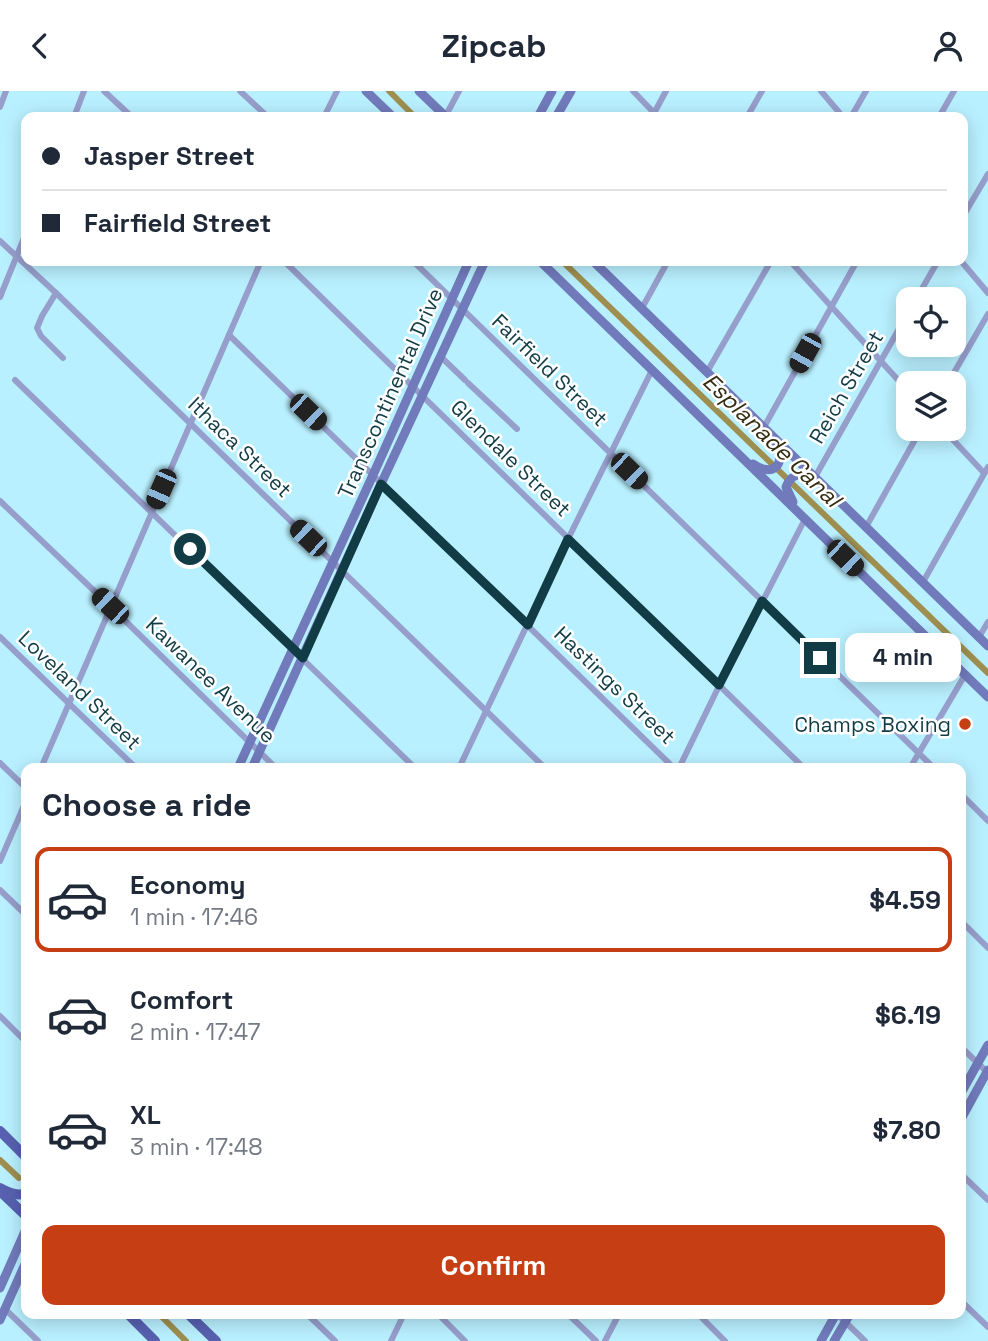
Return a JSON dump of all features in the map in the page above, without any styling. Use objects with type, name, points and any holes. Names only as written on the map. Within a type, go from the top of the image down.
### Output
[{"type":"main road","points":[[366,91],[388,112]]},
{"type":"main road","points":[[419,91],[441,112]]},
{"type":"main road","points":[[541,112],[552,91]]},
{"type":"main road","points":[[559,112],[571,91]]},
{"type":"main road","name":"Transcontinental Drive","points":[[240,763],[466,266]]},
{"type":"main road","points":[[467,266],[465,283],[472,287]]},
{"type":"main road","name":"Transcontinental Drive","points":[[254,763],[482,266]]},
{"type":"main road","points":[[545,266],[988,697]]},
{"type":"main road","points":[[598,266],[988,646]]},
{"type":"main road","points":[[737,453],[760,468],[772,469],[780,462],[781,457],[767,431]]},
{"type":"main road","points":[[802,516],[786,487],[796,475],[808,477],[840,507],[853,514]]},
{"type":"main road","points":[[966,1084],[988,1045]]},
{"type":"main road","points":[[966,1110],[988,1072]]},
{"type":"main road","points":[[0,1131],[21,1153]]},
{"type":"main road","points":[[0,1190],[21,1195]]},
{"type":"main road","points":[[0,1190],[21,1211]]},
{"type":"main road","points":[[0,1288],[21,1240]]},
{"type":"main road","points":[[0,1319],[21,1273]]},
{"type":"main road","points":[[133,1319],[155,1341]]},
{"type":"main road","points":[[196,1319],[216,1341]]},
{"type":"main road","points":[[821,1341],[833,1319]]},
{"type":"main road","points":[[834,1341],[846,1319]]},
{"type":"street","points":[[0,107],[6,91]]},
{"type":"street","points":[[76,112],[84,91]]},
{"type":"street","points":[[104,91],[127,112]]},
{"type":"street","points":[[240,91],[263,112]]},
{"type":"street","points":[[326,112],[337,91]]},
{"type":"street","points":[[448,112],[459,91]]},
{"type":"street","points":[[633,91],[651,112]]},
{"type":"street","points":[[657,112],[666,91]]},
{"type":"street","points":[[750,112],[762,91]]},
{"type":"street","points":[[821,91],[838,112]]},
{"type":"street","points":[[854,112],[866,91]]},
{"type":"street","points":[[942,112],[954,91]]},
{"type":"street","points":[[968,208],[988,173]]},
{"type":"street","name":"Ithaca Street","points":[[0,241],[21,262]]},
{"type":"street","points":[[0,297],[21,245]]},
{"type":"street","name":"Ithaca Street","points":[[26,266],[540,763]]},
{"type":"street","points":[[43,763],[259,266]]},
{"type":"street","name":"Glendale Street","points":[[289,266],[799,763]]},
{"type":"street","name":"Fairfield Street","points":[[418,266],[929,763]]},
{"type":"street","points":[[642,308],[665,266]]},
{"type":"street","points":[[707,372],[768,266]]},
{"type":"street","points":[[795,266],[896,378]]},
{"type":"street","points":[[767,431],[854,266]]},
{"type":"street","points":[[923,287],[935,266]]},
{"type":"street","points":[[965,266],[988,293]]},
{"type":"street","points":[[56,293],[37,328],[41,336],[63,358]]},
{"type":"street","points":[[954,371],[988,314]]},
{"type":"street","name":"Hastings Street","points":[[229,334],[672,763]]},
{"type":"street","name":"Reich Street","points":[[815,477],[896,334]]},
{"type":"street","points":[[440,356],[517,429]]},
{"type":"street","points":[[461,763],[652,370]]},
{"type":"street","points":[[15,380],[410,763]]},
{"type":"street","points":[[866,527],[914,441]]},
{"type":"street","points":[[923,582],[986,470],[956,441]]},
{"type":"street","name":"Kawanee Avenue","points":[[0,501],[271,763]]},
{"type":"street","points":[[680,763],[802,516]]},
{"type":"street","points":[[979,638],[988,622]]},
{"type":"street","name":"Loveland Street","points":[[0,637],[131,763]]},
{"type":"street","points":[[913,763],[965,675]]},
{"type":"street","points":[[0,763],[21,783]]},
{"type":"street","points":[[966,799],[988,821]]},
{"type":"street","points":[[0,861],[21,813]]},
{"type":"street","points":[[0,890],[21,910]]},
{"type":"street","points":[[966,926],[988,948]]},
{"type":"street","points":[[0,1016],[21,1036]]},
{"type":"street","points":[[966,1052],[988,1072]]},
{"type":"street","points":[[966,1179],[988,1200]]},
{"type":"street","points":[[966,1306],[988,1327]]},
{"type":"street","points":[[5,1309],[38,1341]]},
{"type":"street","points":[[312,1319],[335,1341]]},
{"type":"street","points":[[391,1341],[402,1319]]},
{"type":"street","points":[[443,1319],[465,1341]]},
{"type":"street","points":[[573,1319],[596,1341]]},
{"type":"street","points":[[605,1341],[617,1319]]},
{"type":"street","points":[[703,1319],[725,1341]]},
{"type":"street","points":[[848,1319],[865,1341]]},
{"type":"waterway","name":"Esplanade Canal","points":[[389,91],[410,112]]},
{"type":"waterway","name":"Esplanade Canal","points":[[567,266],[988,673]]},
{"type":"waterway","points":[[0,1160],[19,1178]]},
{"type":"waterway","points":[[164,1319],[186,1341]]},
{"type":"place","name":"Champs Boxing","points":[[965,724]]},
{"type":"route","points":[[190,549],[303,658],[381,484],[528,625],[568,539],[719,685],[762,601],[820,658]]}]
